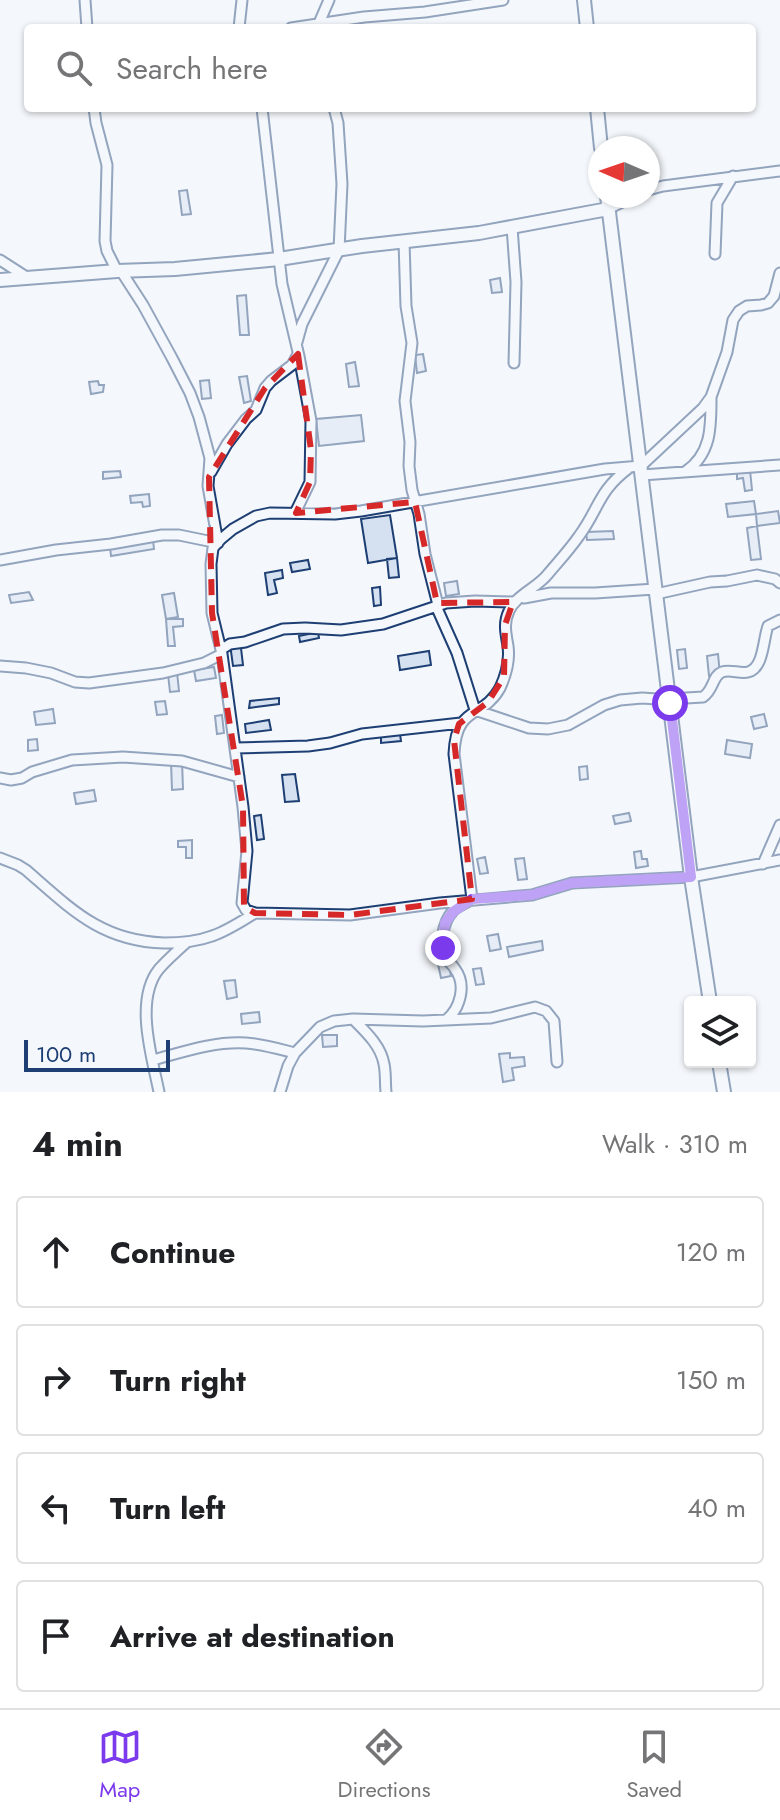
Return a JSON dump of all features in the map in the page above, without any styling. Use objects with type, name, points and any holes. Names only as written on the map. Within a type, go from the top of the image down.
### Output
[{"type":"street","points":[[85,0],[87,24]]},
{"type":"street","points":[[239,24],[242,0]]},
{"type":"street","points":[[319,23],[329,0]]},
{"type":"street","points":[[313,24],[340,24],[500,0]]},
{"type":"street","points":[[584,0],[587,24]]},
{"type":"street","points":[[95,112],[107,165],[107,251],[143,305],[190,393],[210,458],[208,486],[218,543]]},
{"type":"street","points":[[262,112],[282,284],[311,421],[310,482],[295,513]]},
{"type":"street","points":[[209,477],[227,444],[256,410],[265,388],[292,365],[302,324],[339,250],[342,184],[335,112]]},
{"type":"street","points":[[597,112],[600,136]]},
{"type":"street","points":[[660,188],[780,171]]},
{"type":"street","points":[[715,254],[717,203],[733,176]]},
{"type":"street","points":[[0,280],[279,259],[512,227],[588,208]]},
{"type":"street","points":[[609,208],[638,469],[709,996]]},
{"type":"street","points":[[512,227],[516,298],[514,363]]},
{"type":"street","points":[[404,241],[406,306],[412,343],[405,401],[410,442],[409,466],[437,606],[457,653],[475,710]]},
{"type":"street","points":[[0,260],[28,278]]},
{"type":"street","points":[[685,472],[702,456],[709,442],[711,397],[727,352],[733,320],[747,306],[768,303],[774,296],[780,273]]},
{"type":"street","points":[[472,899],[454,740],[461,723],[488,702],[504,677],[508,662],[507,614],[515,601],[540,583],[581,535],[610,484],[638,469],[711,397]]},
{"type":"street","points":[[780,465],[685,472],[605,469],[348,512],[270,513],[256,516],[233,529],[213,548],[211,564],[212,613],[222,651],[247,851],[242,903],[246,910],[255,913],[350,915],[472,899],[532,895],[572,883],[691,877],[780,860]]},
{"type":"street","points":[[0,560],[162,535],[179,535],[218,543]]},
{"type":"street","points":[[1,665],[89,683],[163,673],[204,663],[230,644],[283,629],[341,630],[383,624],[446,603],[515,601],[551,593],[656,591],[780,572]]},
{"type":"street","points":[[757,575],[780,583]]},
{"type":"street","points":[[475,710],[529,728],[548,729],[568,725],[604,705],[620,700],[642,698],[670,703],[703,697],[723,672],[748,672],[755,668],[768,626],[780,620]]},
{"type":"street","points":[[236,748],[308,746],[362,734],[461,723]]},
{"type":"street","points":[[0,778],[22,778],[72,760],[123,757],[182,761],[239,777]]},
{"type":"street","points":[[763,864],[780,825]]},
{"type":"street","points":[[0,858],[18,865],[79,915],[113,934],[137,941],[186,943],[213,936],[255,913]]},
{"type":"street","points":[[446,1020],[454,1014],[459,1004],[460,979],[443,948],[445,923],[453,912],[472,899]]},
{"type":"street","points":[[159,1092],[147,1019],[148,994],[157,972],[186,943]]},
{"type":"street","points":[[280,1092],[295,1053],[320,1027],[334,1021],[491,1018],[535,1007],[546,1011],[554,1021],[557,1062]]},
{"type":"street","points":[[353,1019],[380,1050],[386,1092]]},
{"type":"street","points":[[153,1060],[230,1043],[248,1043],[295,1053]]},
{"type":"street","points":[[720,1068],[724,1092]]},
{"type":"highlighted area","points":[[298,354],[311,450],[310,482],[296,513],[415,502],[437,603],[513,602],[505,625],[504,677],[488,702],[459,724],[454,740],[472,899],[350,915],[255,913],[244,907],[243,807],[212,613],[209,477],[265,388]]},
{"type":"building","points":[[187,190],[191,214],[182,215],[179,191]]},
{"type":"building","points":[[500,278],[502,292],[492,293],[490,280]]},
{"type":"building","points":[[246,295],[249,335],[240,335],[237,296]]},
{"type":"building","points":[[423,354],[426,371],[417,373],[415,355]]},
{"type":"building","points":[[355,362],[359,386],[349,387],[346,364]]},
{"type":"building","points":[[247,376],[251,401],[244,403],[239,377]]},
{"type":"building","points":[[209,380],[211,398],[202,399],[200,381]]},
{"type":"building","points":[[98,381],[99,385],[104,385],[103,392],[91,394],[89,382]]},
{"type":"building","points":[[361,415],[364,441],[319,446],[316,419]]},
{"type":"building","points":[[750,470],[752,490],[745,491],[743,478],[737,479],[737,471]]},
{"type":"building","points":[[120,471],[121,477],[103,479],[103,472]]},
{"type":"building","points":[[149,494],[150,506],[143,507],[142,502],[131,503],[130,496]]},
{"type":"building","points":[[754,501],[756,514],[728,517],[726,504]]},
{"type":"building","points":[[778,511],[780,523],[757,526],[756,514]]},
{"type":"building","points":[[390,515],[397,558],[368,563],[361,519]]},
{"type":"building","points":[[757,526],[761,559],[751,560],[747,528]]},
{"type":"building","points":[[613,531],[614,539],[587,540],[586,532]]},
{"type":"building","points":[[153,540],[154,549],[111,556],[110,547]]},
{"type":"building","points":[[397,558],[399,577],[389,578],[387,559]]},
{"type":"building","points":[[308,560],[310,569],[292,572],[290,563]]},
{"type":"building","points":[[282,570],[283,578],[274,580],[277,593],[268,595],[265,573]]},
{"type":"building","points":[[457,581],[459,594],[446,596],[444,583]]},
{"type":"building","points":[[380,587],[381,605],[374,606],[372,588]]},
{"type":"building","points":[[29,592],[33,600],[11,603],[9,595]]},
{"type":"building","points":[[174,593],[178,617],[166,619],[162,595]]},
{"type":"building","points":[[166,619],[183,619],[183,626],[173,627],[175,646],[168,646]]},
{"type":"building","points":[[318,632],[319,638],[300,642],[299,636]]},
{"type":"building","points":[[245,642],[246,647],[241,648],[243,665],[233,666],[230,644]]},
{"type":"building","points":[[685,649],[687,668],[679,669],[677,650]]},
{"type":"building","points":[[429,651],[431,665],[400,670],[398,656]]},
{"type":"building","points":[[718,654],[720,675],[709,676],[707,656]]},
{"type":"building","points":[[214,667],[216,678],[196,681],[194,670]]},
{"type":"building","points":[[177,672],[179,691],[170,692],[168,674]]},
{"type":"building","points":[[279,698],[279,704],[249,708],[250,701]]},
{"type":"building","points":[[165,701],[167,714],[157,715],[155,702]]},
{"type":"building","points":[[53,709],[55,723],[36,725],[34,712]]},
{"type":"building","points":[[764,714],[767,726],[754,729],[751,717]]},
{"type":"building","points":[[222,715],[224,733],[217,734],[215,716]]},
{"type":"building","points":[[269,720],[271,730],[246,733],[245,724]]},
{"type":"building","points":[[400,734],[401,741],[381,743],[381,736]]},
{"type":"building","points":[[37,739],[38,750],[28,751],[28,740]]},
{"type":"building","points":[[727,740],[752,744],[750,758],[725,754]]},
{"type":"building","points":[[182,761],[183,789],[172,790],[171,762]]},
{"type":"building","points":[[587,766],[588,779],[580,780],[579,767]]},
{"type":"building","points":[[295,774],[299,801],[285,802],[282,775]]},
{"type":"building","points":[[94,790],[96,801],[76,804],[74,793]]},
{"type":"building","points":[[629,813],[631,821],[615,824],[613,816]]},
{"type":"building","points":[[261,815],[264,839],[257,840],[254,816]]},
{"type":"building","points":[[192,840],[192,858],[186,858],[186,847],[178,847],[178,841]]},
{"type":"building","points":[[641,851],[642,859],[647,859],[648,866],[636,868],[634,852]]},
{"type":"building","points":[[485,857],[488,873],[480,874],[477,859]]},
{"type":"building","points":[[524,858],[527,879],[518,880],[515,859]]},
{"type":"building","points":[[498,934],[501,949],[490,951],[487,936]]},
{"type":"building","points":[[542,941],[543,950],[509,957],[507,947]]},
{"type":"building","points":[[448,962],[451,976],[441,978],[438,964]]},
{"type":"building","points":[[481,968],[484,984],[476,985],[473,969]]},
{"type":"building","points":[[235,980],[237,997],[227,999],[224,981]]},
{"type":"building","points":[[259,1012],[260,1022],[242,1024],[241,1014]]},
{"type":"building","points":[[322,1035],[337,1035],[337,1046],[323,1047]]},
{"type":"building","points":[[510,1053],[510,1058],[524,1057],[525,1066],[512,1068],[514,1080],[503,1082],[499,1054]]},
{"type":"route","points":[[443,948],[445,923],[453,912],[472,899],[532,895],[572,883],[691,877],[670,703]]}]
